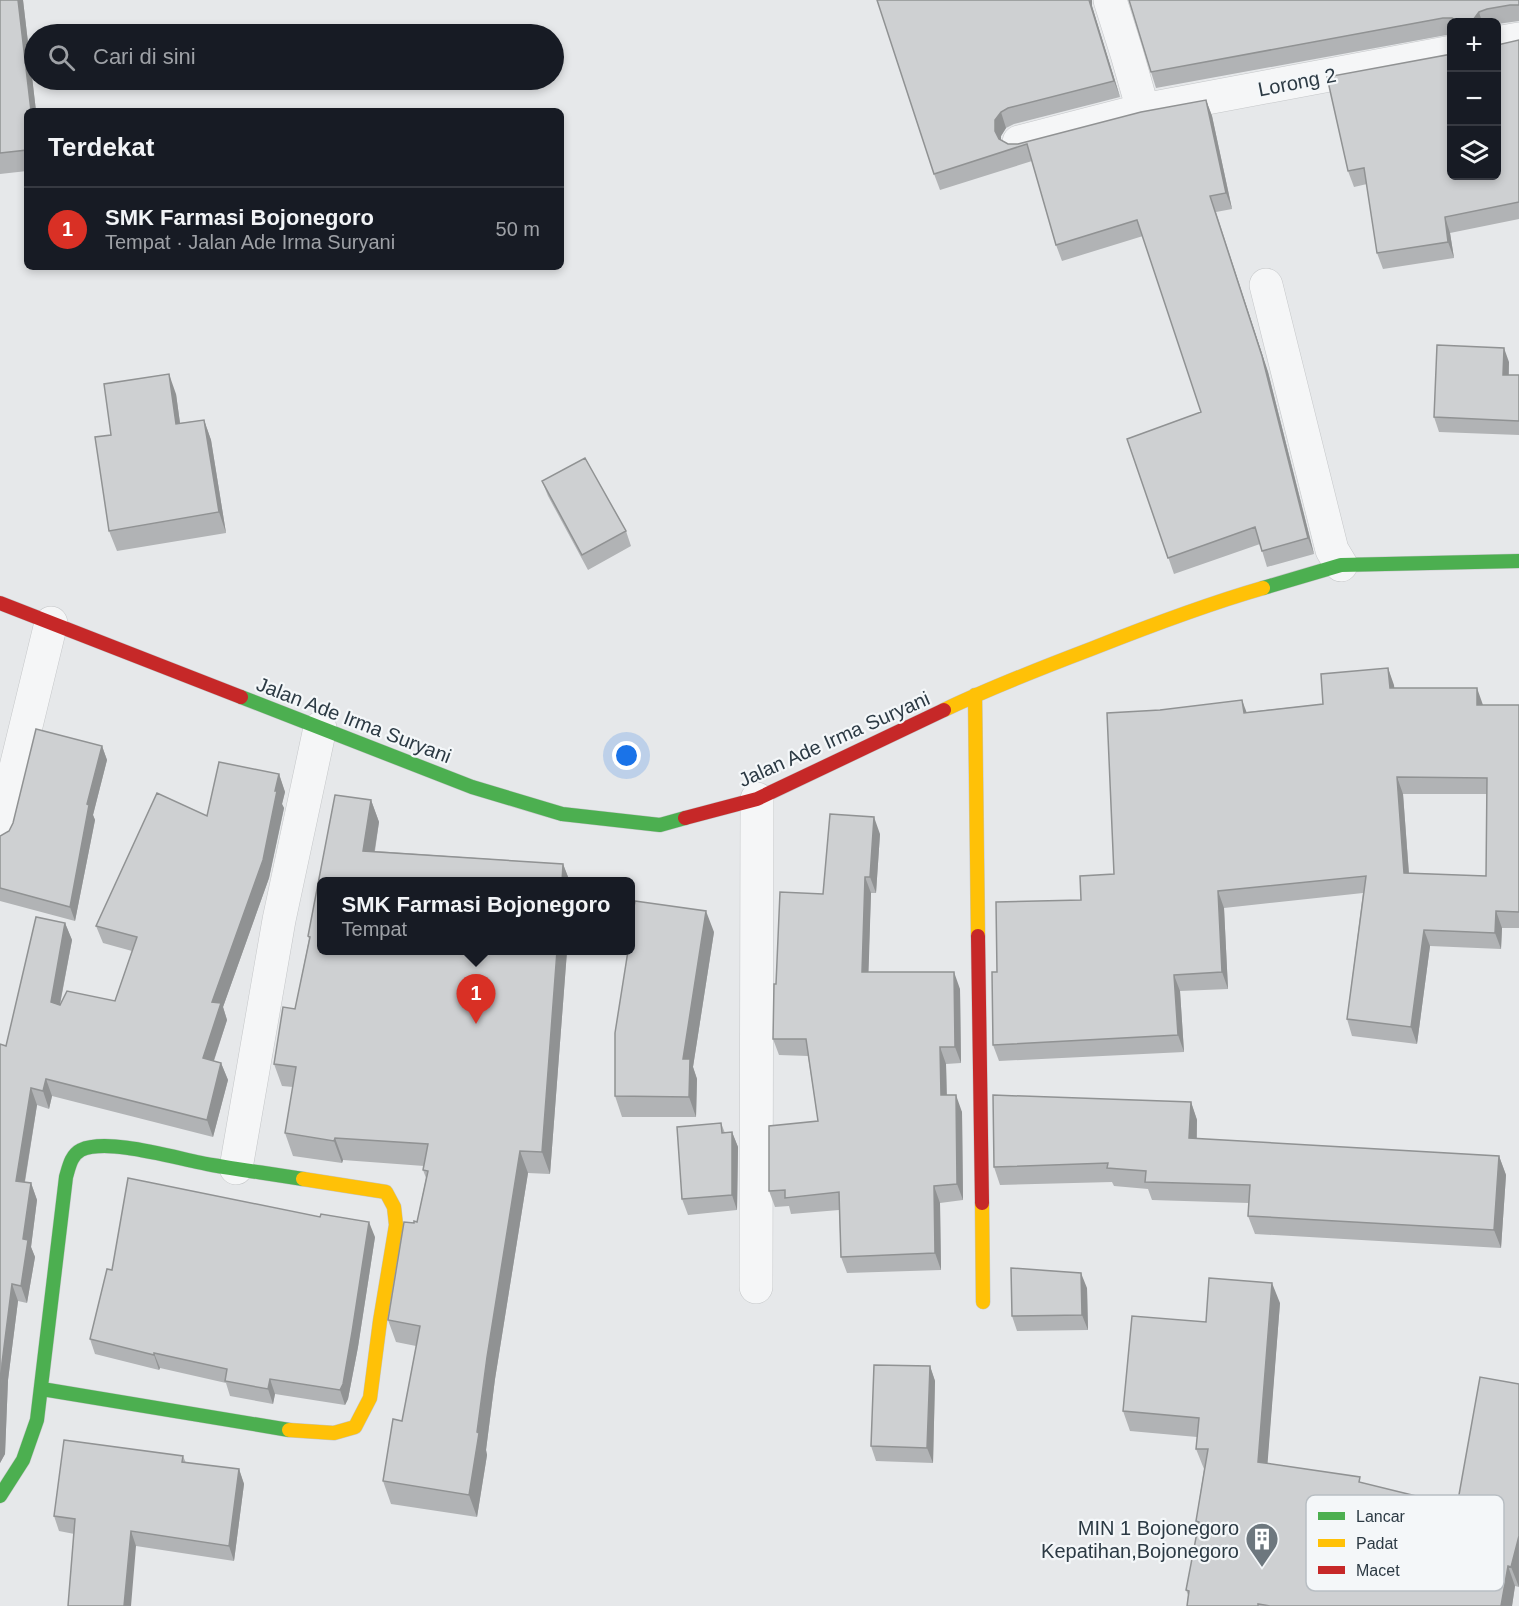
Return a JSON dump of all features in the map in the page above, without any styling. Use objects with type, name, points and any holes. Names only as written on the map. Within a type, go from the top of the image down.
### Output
[{"type":"street","points":[[1110,0],[1143,111]]},
{"type":"street","points":[[1501,42],[1519,39]]},
{"type":"street","name":"Lorong 2","points":[[1019,142],[1143,111],[1447,53]]},
{"type":"street","points":[[1266,285],[1332,550],[1341,565]]},
{"type":"street","name":"Jalan Ade Irma Suryani","points":[[0,603],[472,787],[562,813],[660,825],[757,799],[975,695],[1202,606],[1341,565],[1519,561]]},
{"type":"street","points":[[0,833],[51,623]]},
{"type":"street","points":[[975,695],[983,1302]]},
{"type":"street","points":[[236,1168],[279,920],[320,728]]},
{"type":"street","points":[[756,1287],[757,799]]},
{"type":"street","points":[[0,1496],[14,1479],[29,1449],[37,1420],[66,1177],[71,1159],[81,1149],[98,1146],[128,1149],[386,1192],[390,1197],[396,1214],[396,1225],[370,1398],[355,1426],[334,1433],[303,1432],[42,1389]]},
{"type":"building","points":[[0,0],[18,0],[24,51],[24,90],[29,90],[31,108],[24,108],[24,150],[0,153]]},
{"type":"building","points":[[877,0],[1089,0],[1114,81],[1008,108],[1001,112],[995,120],[995,131],[999,139],[1008,144],[1018,144],[1141,112],[1206,100],[1226,193],[1210,196],[1262,356],[1308,538],[1262,551],[1255,527],[1168,558],[1127,439],[1201,412],[1137,220],[1056,245],[1027,144],[934,174]]},
{"type":"building","points":[[1129,0],[1519,0],[1519,5],[1487,9],[1479,12],[1474,18],[1443,18],[1151,72]]},
{"type":"building","points":[[1519,40],[1519,202],[1445,217],[1448,242],[1377,253],[1364,168],[1348,171],[1327,77],[1447,55],[1447,180],[1501,180],[1501,44]]},
{"type":"building","points":[[1437,345],[1504,348],[1503,375],[1519,375],[1519,421],[1434,417]]},
{"type":"building","points":[[169,374],[176,424],[204,420],[219,512],[109,531],[95,437],[111,435],[104,384]]},
{"type":"building","points":[[585,458],[626,531],[582,555],[542,481]]},
{"type":"building","points":[[1388,668],[1390,688],[1477,688],[1477,705],[1519,705],[1519,912],[1496,911],[1495,933],[1424,930],[1411,1027],[1347,1019],[1366,876],[1218,891],[1222,972],[1174,975],[1178,1035],[993,1045],[992,972],[997,972],[996,902],[1081,900],[1080,876],[1114,874],[1107,713],[1160,710],[1242,700],[1244,713],[1323,704],[1321,674]],"holes":[[[1397,777],[1487,778],[1486,876],[1404,873]]]},
{"type":"building","points":[[36,729],[102,746],[87,804],[89,805],[70,907],[0,888],[0,836],[9,831],[13,823]]},
{"type":"building","points":[[219,762],[279,774],[263,860],[212,1002],[221,1003],[203,1058],[221,1063],[207,1120],[46,1079],[43,1091],[31,1088],[16,1181],[31,1183],[23,1239],[28,1240],[21,1286],[12,1284],[2,1363],[0,1404],[0,1044],[6,1046],[36,917],[65,923],[51,1002],[60,1005],[67,991],[115,1001],[137,937],[96,926],[157,793],[207,816]]},
{"type":"building","points":[[335,795],[371,800],[363,851],[563,864],[562,877],[319,877]]},
{"type":"building","points":[[830,814],[874,817],[870,877],[865,877],[862,972],[954,972],[955,1047],[940,1047],[941,1095],[956,1095],[957,1184],[934,1186],[935,1253],[841,1257],[839,1192],[785,1198],[785,1190],[769,1191],[769,1126],[818,1121],[806,1039],[773,1039],[774,984],[776,984],[780,892],[823,894]]},
{"type":"building","points":[[317,889],[317,955],[557,955],[542,1152],[520,1151],[487,1357],[477,1432],[479,1433],[469,1495],[383,1481],[393,1419],[402,1421],[420,1326],[388,1320],[404,1222],[417,1222],[428,1171],[423,1170],[428,1144],[335,1138],[334,1141],[285,1133],[296,1067],[274,1064],[283,1007],[295,1009],[310,937],[308,936]]},
{"type":"building","points":[[635,901],[706,911],[683,1059],[690,1059],[689,1097],[615,1096],[615,1033],[627,955],[635,955]]},
{"type":"building","points":[[993,1095],[1191,1102],[1189,1138],[1499,1156],[1494,1230],[1248,1216],[1250,1185],[1145,1182],[1146,1171],[1107,1168],[1108,1163],[994,1167]]},
{"type":"building","points":[[721,1123],[722,1133],[732,1132],[732,1195],[682,1199],[677,1127]]},
{"type":"building","points":[[128,1178],[320,1217],[321,1214],[369,1222],[352,1332],[340,1390],[270,1379],[268,1389],[225,1381],[227,1369],[154,1353],[154,1355],[90,1339],[107,1269],[112,1270]]},
{"type":"building","points":[[1011,1268],[1081,1273],[1082,1315],[1012,1316]]},
{"type":"building","points":[[1209,1278],[1272,1283],[1258,1462],[1360,1477],[1359,1482],[1412,1495],[1306,1495],[1306,1591],[1504,1591],[1501,1606],[1270,1606],[1258,1604],[1258,1606],[1187,1606],[1189,1591],[1186,1590],[1199,1522],[1196,1521],[1208,1449],[1196,1449],[1199,1418],[1123,1411],[1132,1316],[1206,1322]]},
{"type":"building","points":[[874,1365],[930,1366],[927,1448],[871,1446]]},
{"type":"building","points":[[1480,1377],[1519,1384],[1519,1536],[1511,1567],[1508,1566],[1504,1589],[1504,1495],[1459,1495]]},
{"type":"building","points":[[64,1440],[183,1456],[182,1462],[239,1469],[229,1546],[131,1531],[124,1606],[68,1606],[75,1519],[54,1516]]},
{"type":"traffic: fast","points":[[1263,588],[1341,565],[1519,561]]},
{"type":"traffic: fast","points":[[241,697],[472,787],[562,814],[660,825],[685,818]]},
{"type":"traffic: fast","points":[[0,1496],[23,1460],[37,1420],[66,1177],[75,1155],[81,1150],[109,1146],[303,1179]]},
{"type":"traffic: fast","points":[[42,1389],[289,1430]]},
{"type":"traffic: slow","points":[[944,710],[980,693],[1134,632],[1263,588]]},
{"type":"traffic: slow","points":[[975,695],[978,936]]},
{"type":"traffic: slow","points":[[289,1430],[334,1433],[355,1427],[370,1398],[396,1225],[394,1207],[386,1192],[303,1179]]},
{"type":"traffic: slow","points":[[982,1203],[983,1302]]},
{"type":"traffic: jam","points":[[0,603],[241,697]]},
{"type":"traffic: jam","points":[[685,818],[757,799],[944,710]]},
{"type":"traffic: jam","points":[[978,936],[982,1203]]},
{"type":"place","name":"SMK Farmasi Bojonegoro","points":[[476,1024]]},
{"type":"place","name":"MIN 1 Bojonegoro Kepatihan,Bojonegoro","points":[[1262,1568]]}]
